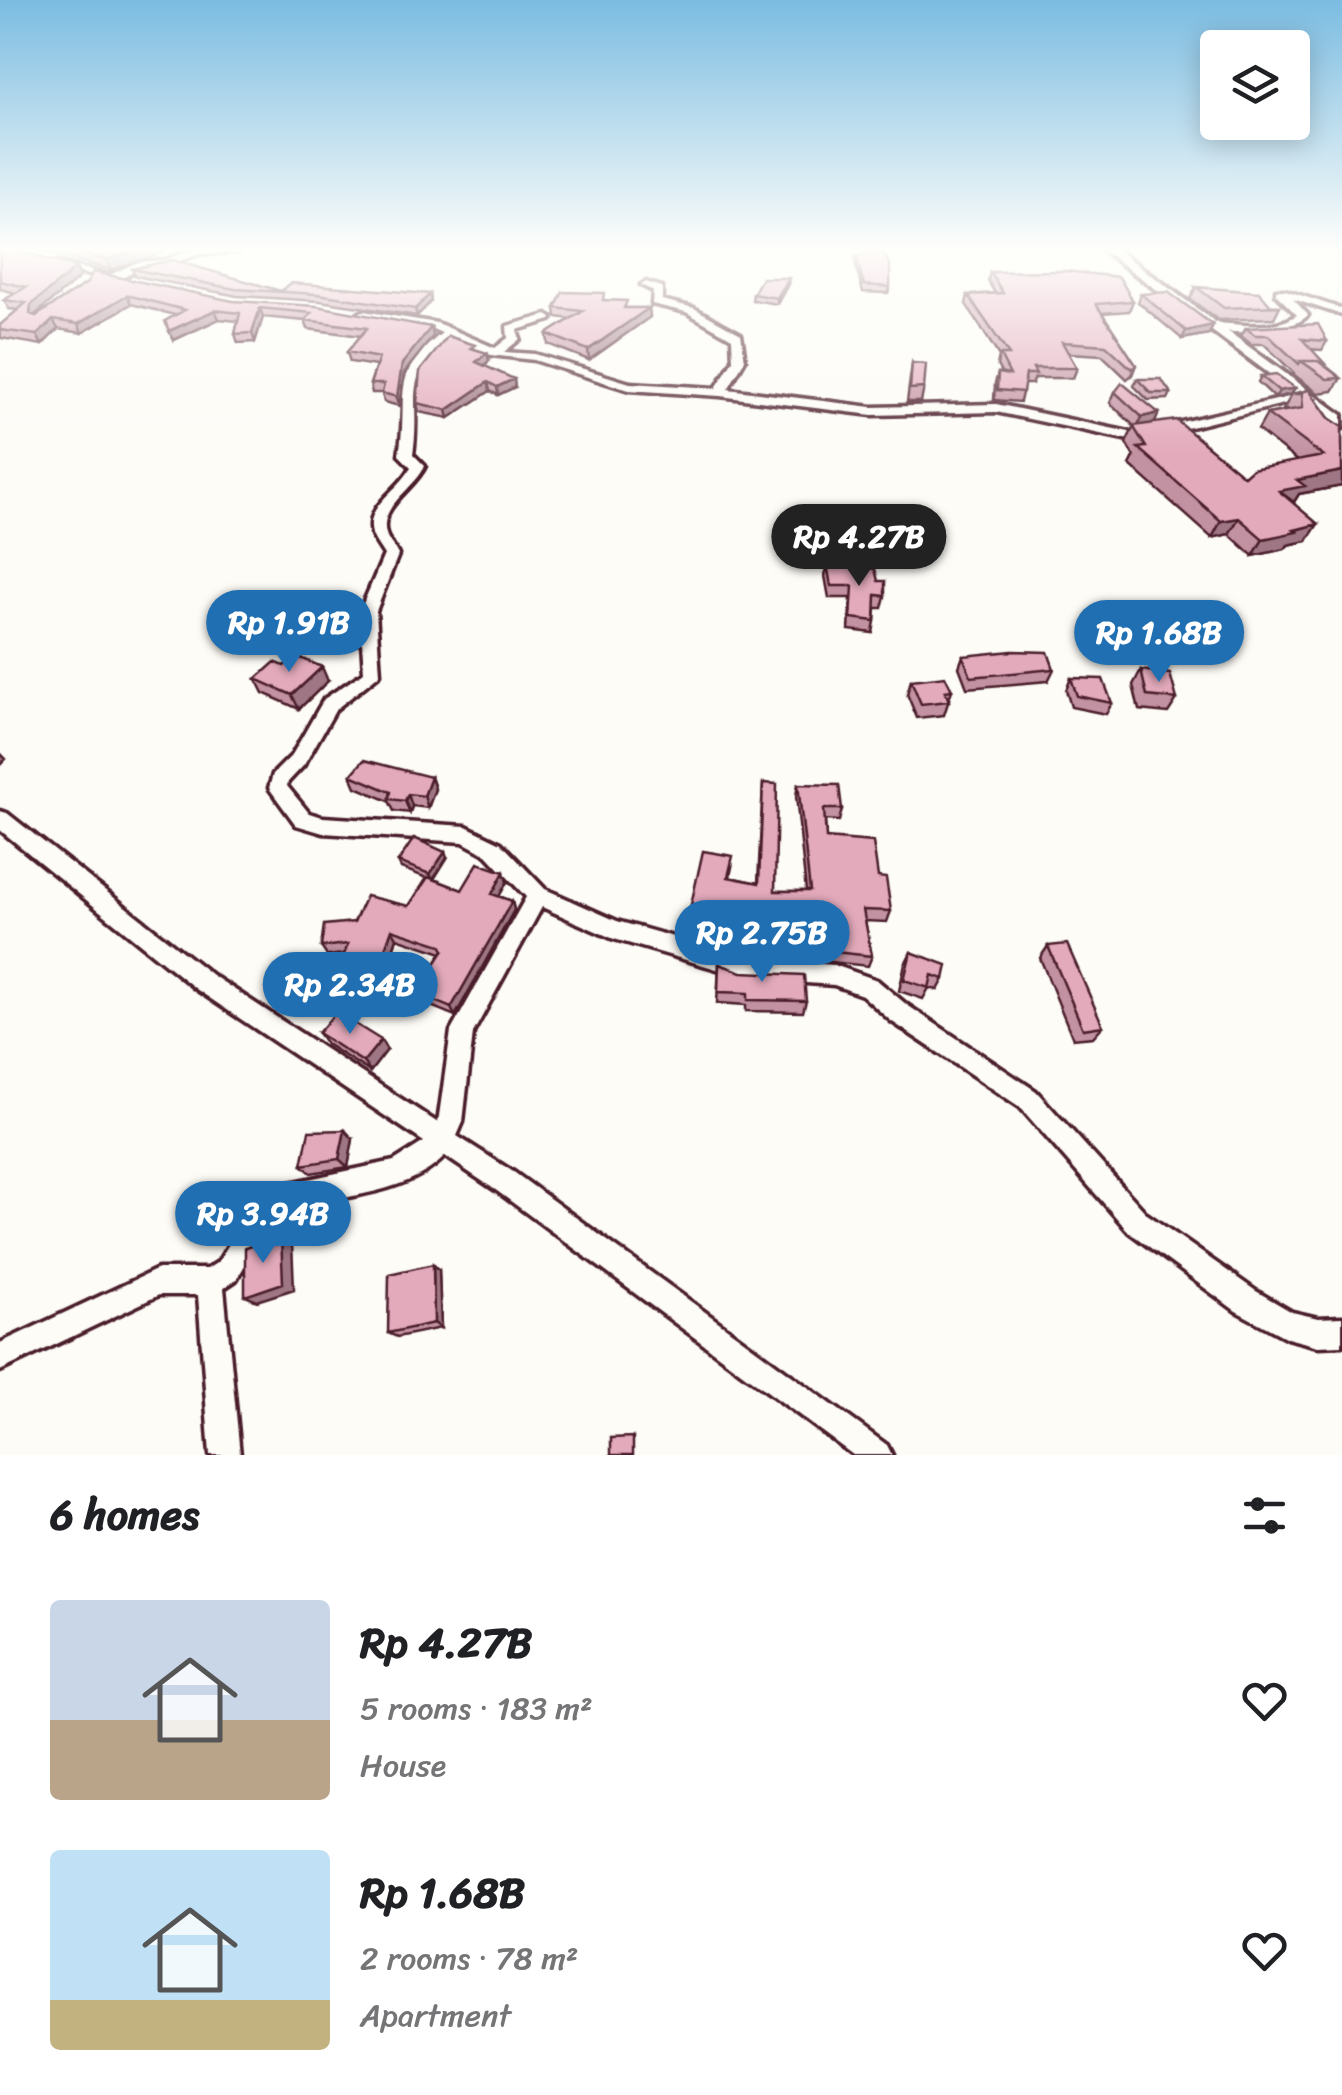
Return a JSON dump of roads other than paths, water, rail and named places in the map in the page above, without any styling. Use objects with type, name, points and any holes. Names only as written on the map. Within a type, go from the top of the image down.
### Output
[{"type":"main road","points":[[1201,317],[1342,423]]},
{"type":"street","points":[[383,317],[434,325],[495,352],[534,356],[629,386],[720,392],[872,411],[996,408],[1134,437],[1306,397]]},
{"type":"street","points":[[702,317],[737,336],[739,360],[720,392]]},
{"type":"street","points":[[1213,326],[1283,326],[1302,317]]},
{"type":"street","points":[[495,352],[514,339],[512,327],[547,318]]},
{"type":"street","points":[[450,332],[414,363],[406,399],[413,431],[406,455],[418,466],[412,480],[384,505],[381,516],[380,537],[391,555],[368,611],[372,674],[330,704],[298,760],[284,770],[278,788],[303,818],[322,825],[466,834],[494,849],[538,895],[614,930],[751,969],[819,973],[869,987],[899,1012],[1028,1099],[1138,1223],[1246,1302],[1287,1324],[1318,1332],[1342,1331]]},
{"type":"street","points":[[0,819],[204,982],[444,1138],[878,1455]]},
{"type":"street","points":[[0,1358],[158,1282],[210,1282],[227,1271],[267,1205],[280,1196],[397,1174],[428,1156],[444,1138],[451,1122],[462,1032],[538,895]]},
{"type":"street","points":[[210,1282],[224,1455]]}]
